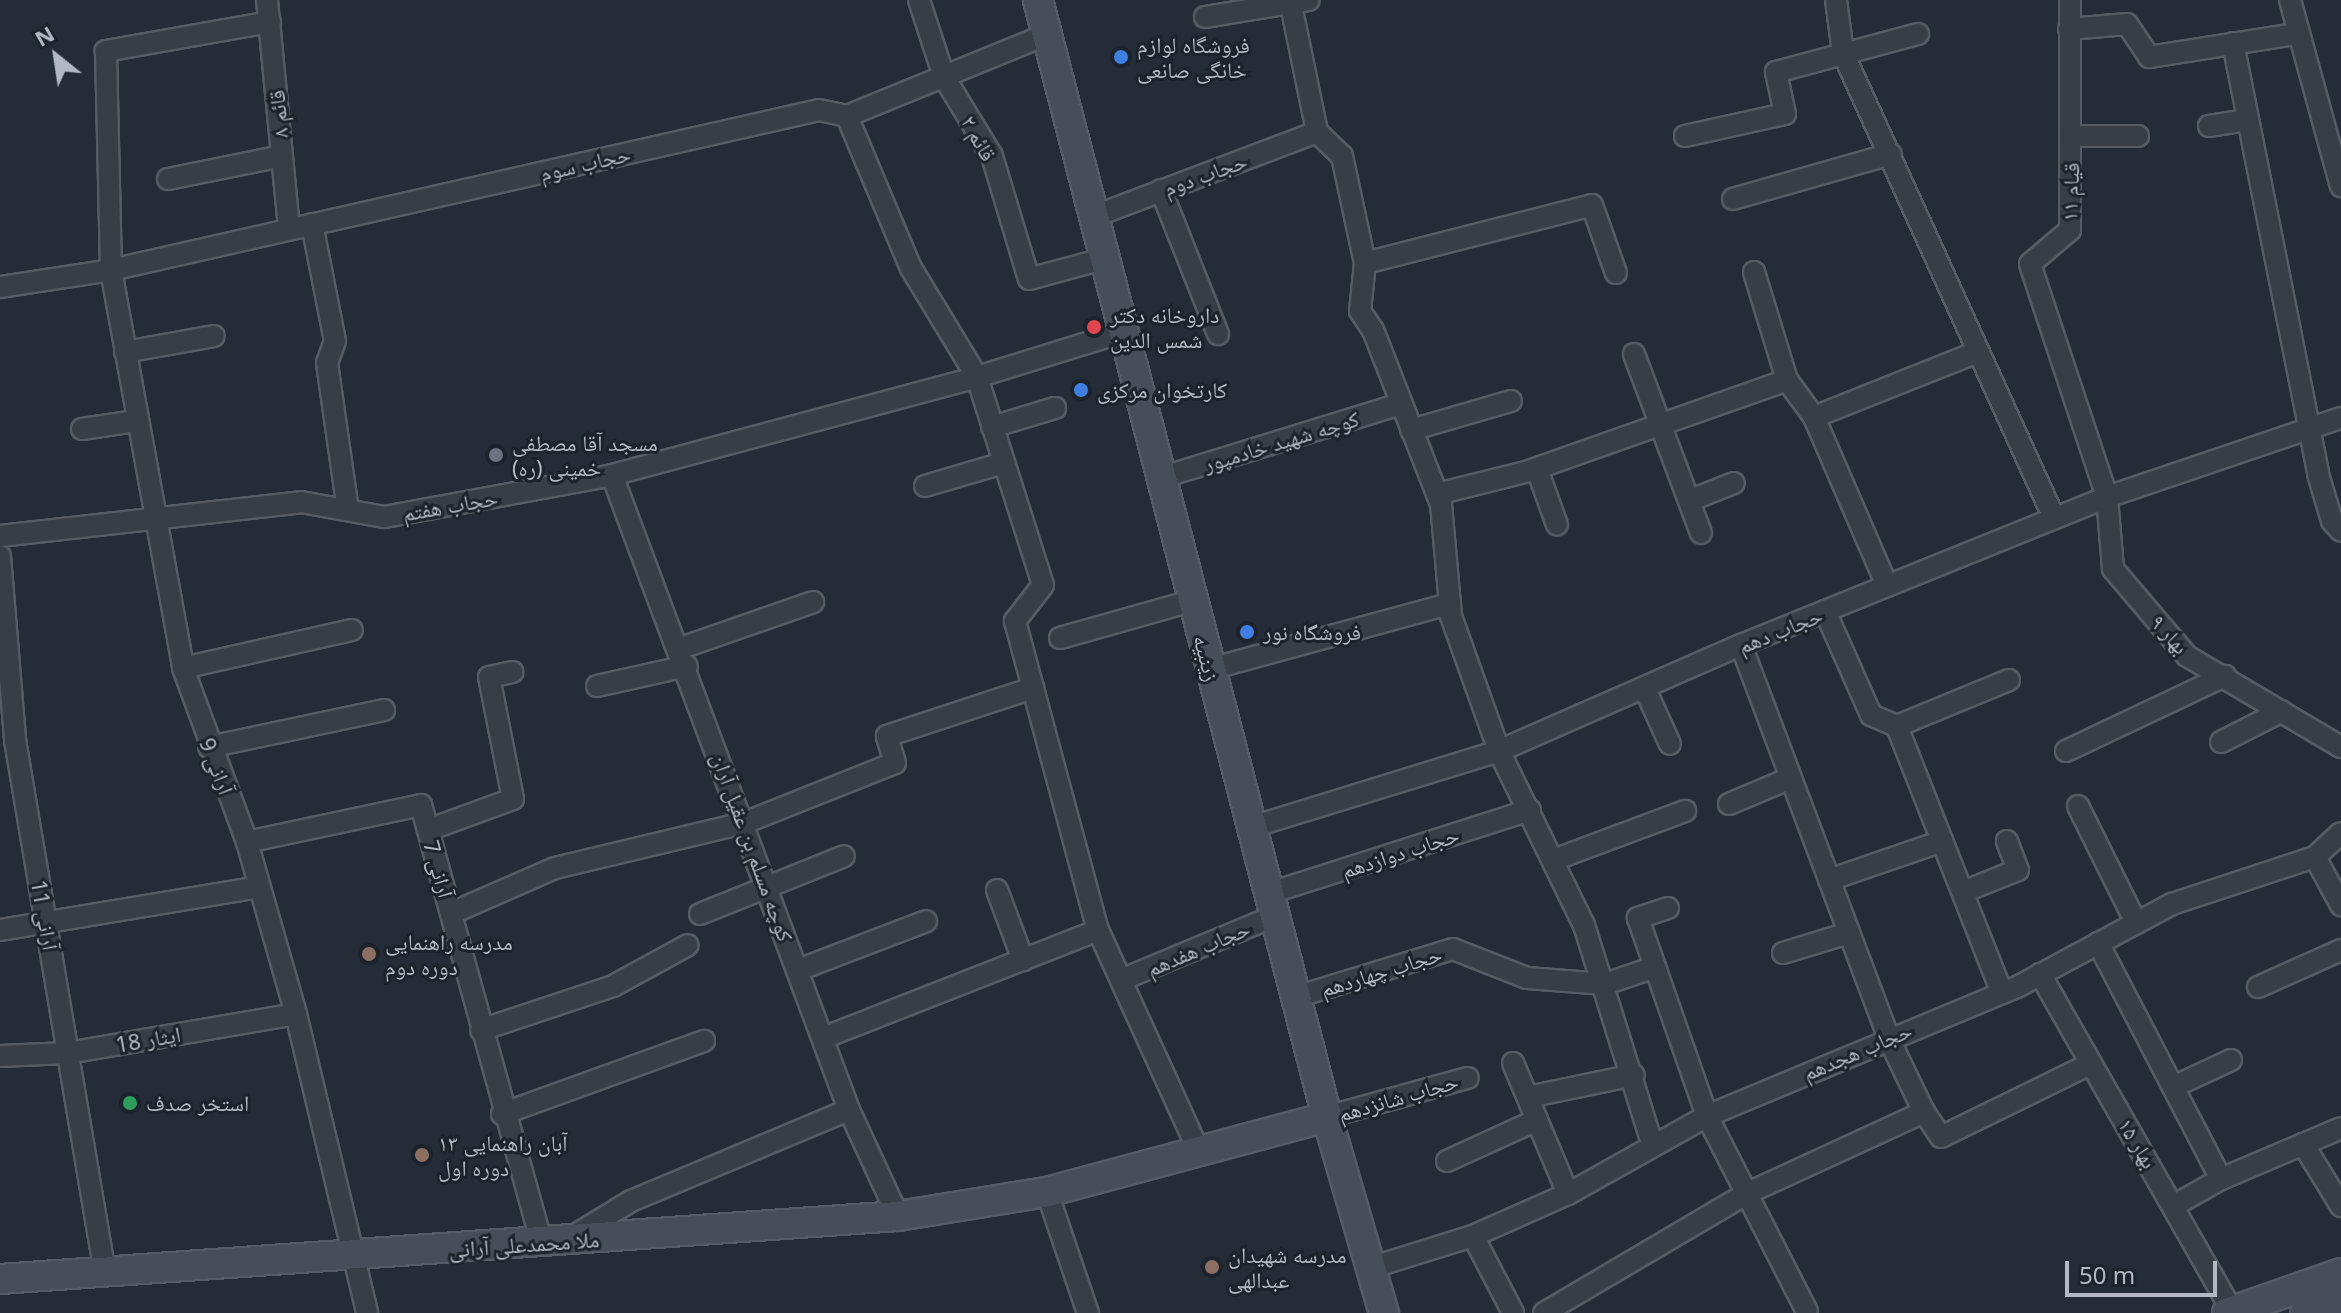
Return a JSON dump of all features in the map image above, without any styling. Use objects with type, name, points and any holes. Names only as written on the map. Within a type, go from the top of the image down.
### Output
[{"type":"street","name":"قائم ۸","points":[[267,0],[289,228]]},
{"type":"street","name":"قائم ۲","points":[[919,0],[944,77],[992,156],[1029,279],[1103,259]]},
{"type":"street","name":"زینبیه","points":[[1038,0],[1327,1117],[1384,1313]]},
{"type":"street","points":[[1836,0],[1843,53],[1891,154],[1975,353],[2054,518]]},
{"type":"street","name":"قیام ۱۱","points":[[2070,0],[2070,230],[2030,264],[2107,497]]},
{"type":"street","points":[[2290,0],[2296,34],[2341,186]]},
{"type":"street","points":[[1205,17],[1296,1],[1317,132],[1342,156],[1365,263],[1360,311],[1437,494],[1450,604],[1499,751],[1556,859],[1605,984],[1652,1143]]},
{"type":"street","name":"آرانی 9","points":[[270,22],[106,51],[111,270],[153,520],[183,668],[209,747],[247,842],[296,1014],[367,1313]]},
{"type":"street","points":[[2069,29],[2127,24],[2149,57],[2296,34]]},
{"type":"street","name":"حجاب سوم","points":[[0,287],[111,270],[819,110],[847,116],[1048,34]]},
{"type":"street","points":[[1685,136],[1785,114],[1776,72],[1918,34]]},
{"type":"street","points":[[2233,43],[2308,429],[2332,521],[2341,531]]},
{"type":"street","points":[[847,116],[911,268],[977,377],[1043,585],[1015,621],[1098,930],[1200,1154]]},
{"type":"street","points":[[2209,126],[2248,120]]},
{"type":"street","name":"حجاب دوم","points":[[1092,217],[1317,132]]},
{"type":"street","points":[[2072,136],[2138,136]]},
{"type":"street","points":[[1733,199],[1891,154]]},
{"type":"street","points":[[168,179],[282,156]]},
{"type":"street","points":[[1161,190],[1218,334]]},
{"type":"street","points":[[1365,263],[1592,205],[1616,273]]},
{"type":"street","points":[[312,224],[335,341],[327,363],[348,510]]},
{"type":"street","points":[[1754,272],[1787,380],[1814,417],[1887,586]]},
{"type":"street","name":"حجاب هفتم","points":[[0,536],[301,502],[384,517],[612,475],[977,377],[1122,332]]},
{"type":"street","points":[[125,352],[214,336]]},
{"type":"street","points":[[1814,417],[1975,353]]},
{"type":"street","points":[[1634,354],[1701,533]]},
{"type":"street","points":[[1529,471],[1787,380]]},
{"type":"street","points":[[1411,430],[1511,401]]},
{"type":"street","name":"کوچه شهید خادمپور","points":[[1160,478],[1401,404]]},
{"type":"street","points":[[992,427],[1055,408]]},
{"type":"street","name":"حجاب دهم","points":[[1252,827],[1499,751],[1741,645],[2107,497],[2341,418]]},
{"type":"street","points":[[82,429],[136,421]]},
{"type":"street","points":[[925,486],[1003,463]]},
{"type":"street","points":[[1437,494],[1537,469],[1557,525]]},
{"type":"street","name":"کوچه مسلم بن عقیل آران","points":[[612,475],[684,657],[849,1110],[898,1216]]},
{"type":"street","points":[[1691,500],[1734,483]]},
{"type":"street","name":"بهار ۹","points":[[2107,497],[2113,569],[2187,656],[2341,747]]},
{"type":"street","name":"آرانی 11","points":[[0,556],[8,741],[46,922],[105,1273]]},
{"type":"street","points":[[1060,638],[1192,601]]},
{"type":"street","points":[[597,686],[684,657],[813,602]]},
{"type":"street","points":[[1210,669],[1450,604]]},
{"type":"street","points":[[1825,611],[1871,715],[1897,726],[2009,680]]},
{"type":"street","points":[[183,668],[352,630]]},
{"type":"street","points":[[1741,645],[1888,1037],[1924,1112],[1941,1137],[2090,1064]]},
{"type":"street","points":[[428,830],[513,799],[489,677],[512,672]]},
{"type":"street","points":[[2066,751],[2225,676]]},
{"type":"street","points":[[452,913],[555,868],[744,823],[895,763],[887,736],[1033,688]]},
{"type":"street","points":[[1645,689],[1670,744]]},
{"type":"street","points":[[209,747],[384,710]]},
{"type":"street","points":[[2221,742],[2282,711]]},
{"type":"street","points":[[1897,726],[2002,993]]},
{"type":"street","points":[[1729,804],[1791,778]]},
{"type":"street","name":"آرانی 7","points":[[247,842],[421,805],[452,913],[502,1114],[553,1242]]},
{"type":"street","points":[[2078,806],[2136,923]]},
{"type":"street","name":"حجاب دوازدهم","points":[[1272,904],[1530,810]]},
{"type":"street","points":[[1556,859],[1685,811]]},
{"type":"street","name":"حجاب هجدهم","points":[[1370,1268],[1473,1236],[1568,1194],[1652,1143],[1707,1116],[1888,1037],[2002,993],[2172,904],[2315,857],[2341,833]]},
{"type":"street","points":[[1829,880],[1942,841]]},
{"type":"street","points":[[1963,892],[2018,870],[2007,841]]},
{"type":"street","points":[[700,914],[844,856]]},
{"type":"street","points":[[2315,857],[2341,905]]},
{"type":"street","points":[[0,930],[259,887]]},
{"type":"street","points":[[997,890],[1023,960]]},
{"type":"street","name":"حجاب هفدهم","points":[[1121,980],[1272,904]]},
{"type":"street","points":[[1668,908],[1638,918],[1707,1116],[1807,1311]]},
{"type":"street","points":[[798,970],[926,921]]},
{"type":"street","points":[[823,1038],[1098,930]]},
{"type":"street","points":[[1783,953],[1849,933]]},
{"type":"street","points":[[2098,943],[2221,1179]]},
{"type":"street","points":[[481,1030],[613,986],[688,945]]},
{"type":"street","name":"حجاب چهاردهم","points":[[1296,997],[1453,949],[1527,978],[1605,984]]},
{"type":"street","points":[[2258,987],[2341,950]]},
{"type":"street","points":[[1605,984],[1655,967]]},
{"type":"street","name":"بهار ۱۵","points":[[2040,974],[2175,1205],[2231,1312]]},
{"type":"street","name":"ایثار 18","points":[[0,1056],[68,1053],[296,1014]]},
{"type":"street","points":[[502,1114],[704,1041]]},
{"type":"street","points":[[2173,1087],[2231,1060]]},
{"type":"street","points":[[1513,1063],[1568,1194]]},
{"type":"street","points":[[1528,1097],[1634,1075]]},
{"type":"street","name":"حجاب شانزدهم","points":[[1327,1117],[1468,1078]]},
{"type":"street","points":[[553,1242],[631,1201],[849,1110]]},
{"type":"street","points":[[1544,1313],[1748,1193],[1924,1112]]},
{"type":"street","name":"ملا محمدعلی آرانی","points":[[0,1279],[898,1216],[1047,1192],[1200,1154],[1327,1117]]},
{"type":"street","points":[[1447,1161],[1537,1120]]},
{"type":"street","points":[[2175,1205],[2221,1179],[2341,1128]]},
{"type":"street","points":[[2303,1144],[2341,1206]]},
{"type":"street","points":[[1047,1192],[1088,1313]]},
{"type":"street","points":[[1473,1236],[1513,1313]]},
{"type":"street","points":[[2231,1312],[2341,1273]]},
{"type":"street","points":[[2305,1313],[2341,1300]]},
{"type":"place","name":"فروشگاه لوازم خانگی صانعی","points":[[1121,57]]},
{"type":"place","name":"داروخانه دکتر شمس الدین","points":[[1094,327]]},
{"type":"place","name":"کارتخوان مرکزی","points":[[1081,390]]},
{"type":"place","name":"مسجد آقا مصطفی خمینی (ره)","points":[[496,455]]},
{"type":"place","name":"فروشگاه نور","points":[[1247,632]]},
{"type":"place","name":"مدرسه راهنمایی دوره دوم","points":[[369,954]]},
{"type":"place","name":"استخر صدف","points":[[130,1103]]},
{"type":"place","name":"۱۳ آبان راهنمایی دوره اول","points":[[422,1155]]},
{"type":"place","name":"مدرسه شهیدان عبدالهی","points":[[1212,1267]]}]
